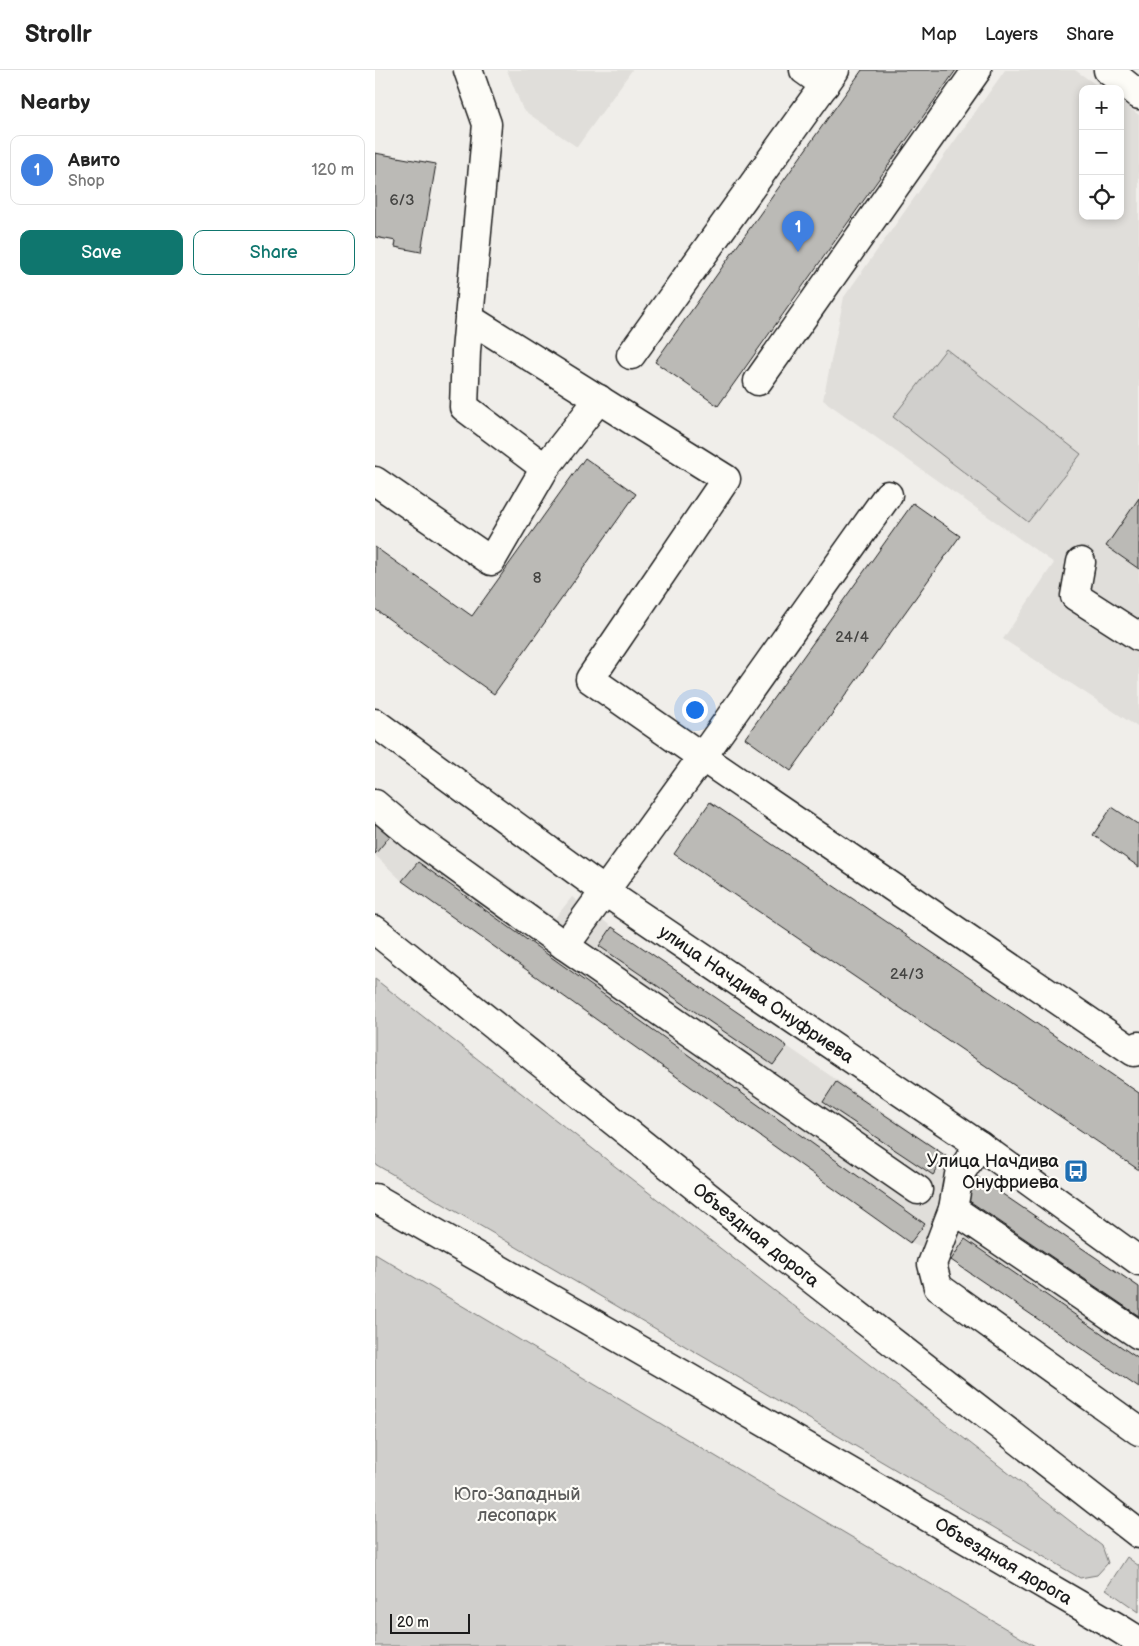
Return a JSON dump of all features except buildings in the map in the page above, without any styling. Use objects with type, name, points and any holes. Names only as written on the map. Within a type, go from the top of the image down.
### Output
[{"type":"main road","points":[[468,70],[487,124],[466,351],[464,407],[545,468]]},
{"type":"main road","points":[[758,381],[977,70]]},
{"type":"main road","points":[[1108,70],[1139,95]]},
{"type":"main road","points":[[631,355],[822,75]]},
{"type":"main road","points":[[469,319],[726,479],[591,679],[702,758],[1135,1052],[1139,1046]]},
{"type":"main road","points":[[375,481],[491,561],[545,468],[599,399]]},
{"type":"main road","points":[[565,946],[702,758],[888,495]]},
{"type":"main road","points":[[1081,562],[1075,596],[1139,637]]},
{"type":"main road","name":"улица Начдива Онуфриева","points":[[375,723],[604,891],[979,1145],[1139,1260]]},
{"type":"main road","points":[[375,804],[413,836],[565,946],[918,1190]]},
{"type":"main road","name":"Объездная дорога","points":[[375,930],[782,1256],[1139,1534]]},
{"type":"main road","points":[[979,1145],[959,1175],[953,1209],[932,1264],[938,1287],[1139,1431]]},
{"type":"main road","name":"Объездная дорога","points":[[375,1198],[696,1382],[1139,1641]]},
{"type":"main road","points":[[953,1209],[1139,1335]]},
{"type":"shaded area","points":[[507,70],[632,70],[577,147],[523,110]]},
{"type":"shaded area","points":[[1005,70],[1075,70],[1096,85],[1079,85],[1079,220],[1124,220],[1124,104],[1139,115],[1139,728],[1003,639],[1054,563],[823,400],[844,297]]},
{"type":"shaded area","points":[[375,789],[555,918],[572,897],[612,927],[1139,1286],[1139,1388],[951,1260],[910,1243],[402,881],[375,855]]},
{"type":"green space","points":[[946,349],[1081,454],[1028,522],[893,417]]},
{"type":"green space","points":[[375,979],[1102,1546],[1108,1563],[1097,1575],[1080,1578],[375,1164]]},
{"type":"green space","name":"Юго-Западный лесопарк","points":[[375,1254],[1035,1646],[375,1646]]},
{"type":"green space","points":[[1127,1557],[1139,1566],[1139,1612],[1106,1589]]},
{"type":"place","name":"Авито","points":[[798,252]]},
{"type":"place","name":"Улица Начдива Онуфриева","points":[[1076,1171]]}]
